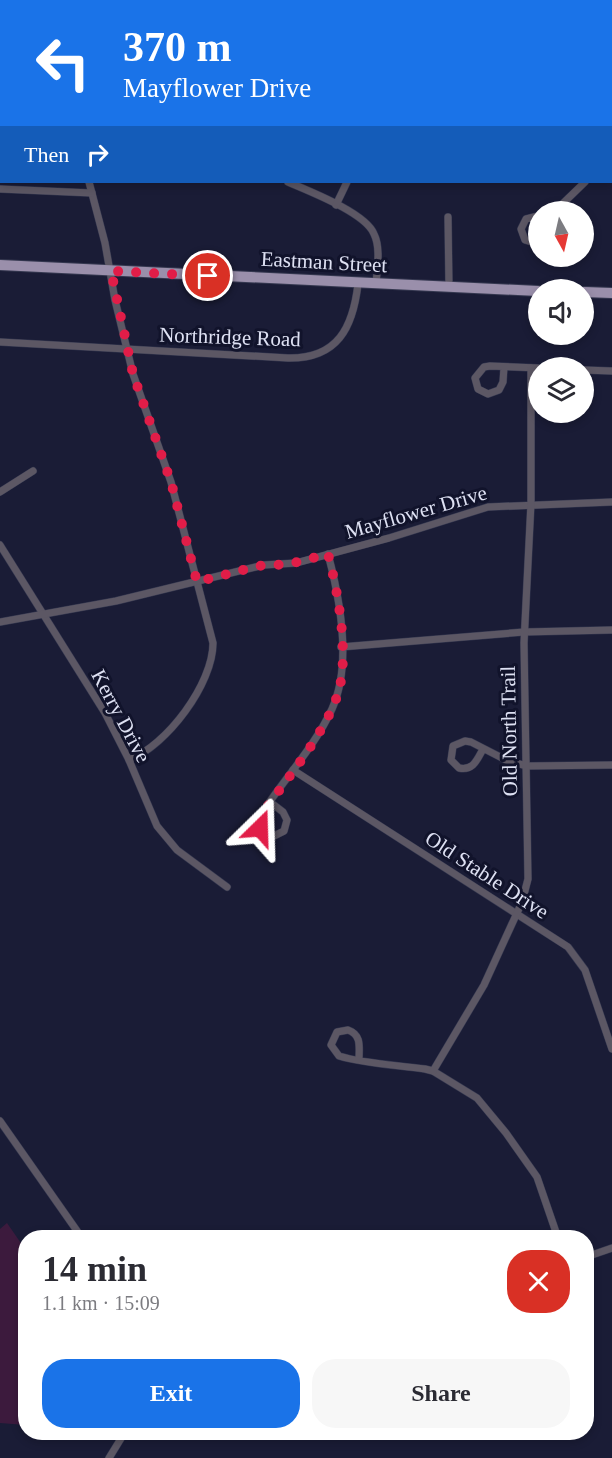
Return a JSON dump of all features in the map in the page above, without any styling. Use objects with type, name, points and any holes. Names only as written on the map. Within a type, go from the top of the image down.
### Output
[{"type":"main road","name":"Eastman Street","points":[[0,265],[376,285],[528,291]]},
{"type":"main road","points":[[594,292],[612,293]]},
{"type":"street","points":[[88,183],[111,271],[127,348],[143,405],[171,482],[213,643],[210,668],[200,687],[159,743],[129,760]]},
{"type":"street","points":[[290,183],[366,222],[374,233],[377,249],[376,285]]},
{"type":"street","points":[[336,205],[347,183]]},
{"type":"street","points":[[565,201],[584,183]]},
{"type":"street","points":[[0,189],[92,194]]},
{"type":"street","points":[[448,217],[449,287]]},
{"type":"street","points":[[528,218],[521,229],[525,240],[528,241]]},
{"type":"street","name":"Northridge Road","points":[[0,342],[295,358],[310,356],[330,347],[345,332],[354,311],[358,284]]},
{"type":"street","points":[[504,367],[503,382],[499,390],[488,394],[478,389],[475,381],[479,370],[487,366],[528,368]]},
{"type":"street","points":[[594,370],[612,371]]},
{"type":"street","name":"Old North Trail","points":[[433,1071],[479,994],[517,913],[528,879],[524,632],[533,423]]},
{"type":"street","points":[[0,492],[33,471]]},
{"type":"street","name":"Mayflower Drive","points":[[0,622],[197,582],[258,566],[290,564],[389,538],[476,509],[531,503],[612,502]]},
{"type":"street","name":"Kerry Drive","points":[[0,545],[105,713],[129,760],[148,809],[163,834],[187,858],[227,888]]},
{"type":"street","points":[[270,802],[283,812],[287,820],[284,831],[274,836],[263,832],[259,822],[270,802],[293,770],[336,699],[342,673],[339,602],[328,554]]},
{"type":"street","points":[[341,647],[524,632],[612,630]]},
{"type":"street","points":[[483,749],[476,763],[469,768],[459,768],[451,760],[451,749],[460,741],[468,741],[508,761],[527,766],[612,765]]},
{"type":"street","name":"Old Stable Drive","points":[[293,770],[562,942],[581,961],[612,1049]]},
{"type":"street","points":[[359,1060],[359,1042],[356,1034],[345,1029],[334,1034],[331,1042],[334,1053],[341,1057],[359,1060],[433,1071],[477,1098],[501,1126],[537,1177],[555,1230]]},
{"type":"street","points":[[0,1121],[75,1230]]},
{"type":"street","points":[[594,1254],[612,1248]]},
{"type":"street","points":[[109,1458],[120,1440]]},
{"type":"shaded area","points":[[7,1223],[18,1239],[18,1424],[0,1423],[0,1229]]},
{"type":"route","points":[[208,276],[111,271],[115,300],[133,374],[171,482],[197,582],[258,566],[290,564],[328,554],[339,602],[342,673],[339,691],[325,721],[259,819],[260,828]]}]
